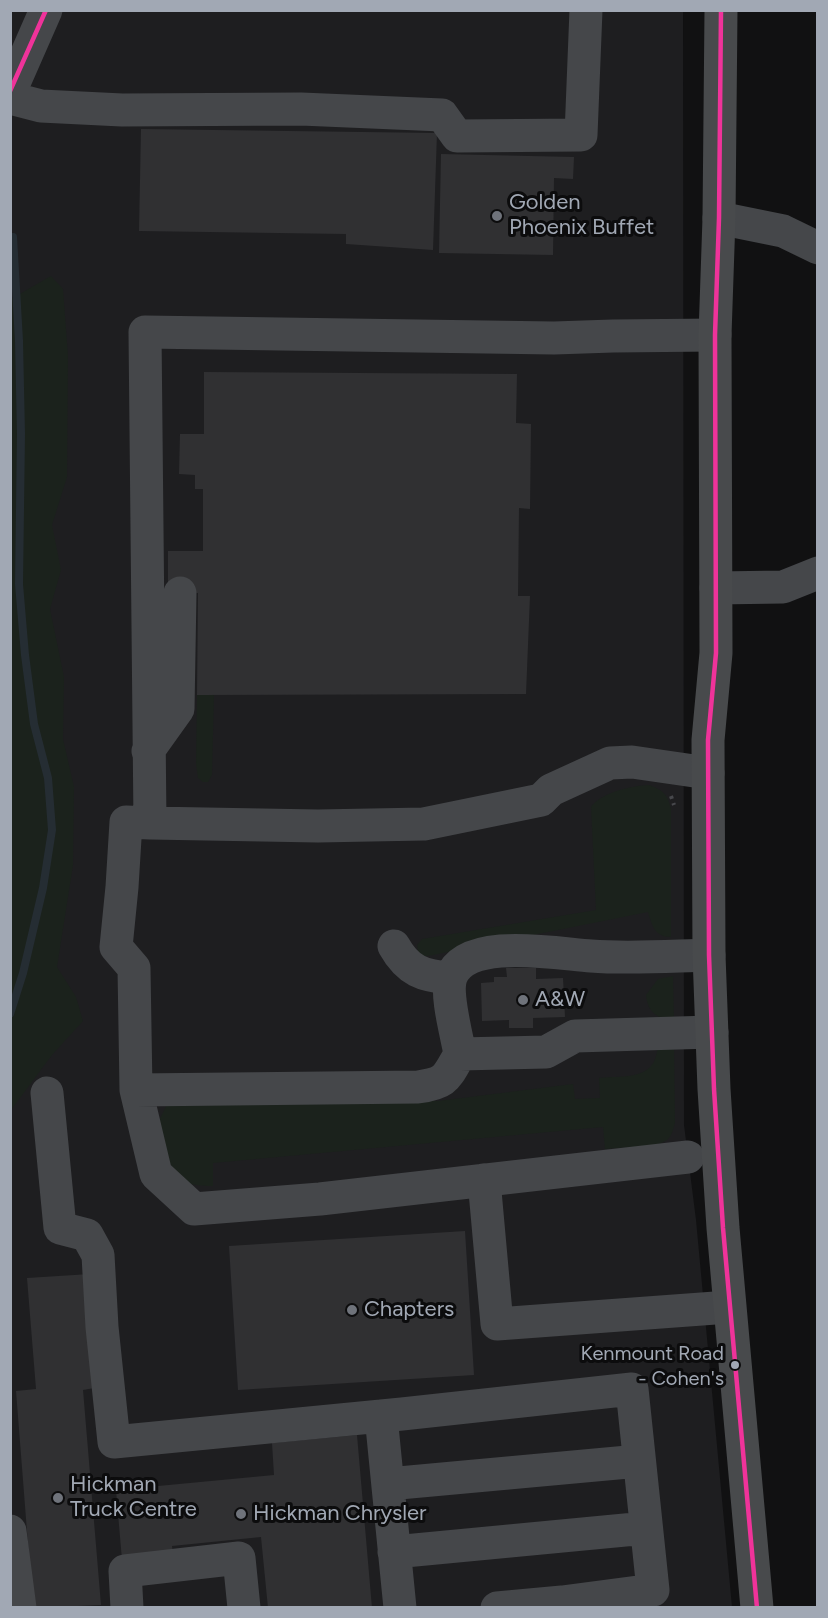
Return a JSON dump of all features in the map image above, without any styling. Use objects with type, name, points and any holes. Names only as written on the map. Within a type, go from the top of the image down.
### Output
[{"type":"main road","points":[[721,10],[719,218],[715,335],[716,653],[708,740],[710,955],[715,1112],[729,1307],[757,1608]]},
{"type":"lane","points":[[10,92],[46,10]]},
{"type":"lane","points":[[10,98],[41,106],[122,110],[301,109],[420,114],[442,116],[457,136],[581,135],[586,10]]},
{"type":"lane","points":[[719,218],[783,231],[818,248]]},
{"type":"lane","points":[[150,823],[145,332],[554,339],[715,335]]},
{"type":"lane","points":[[716,588],[783,587],[818,573]]},
{"type":"lane","points":[[148,751],[178,709],[180,592]]},
{"type":"lane","points":[[688,1157],[320,1198],[194,1209],[156,1174],[136,1090],[134,968],[116,947],[126,822],[318,826],[424,824],[541,800],[551,790],[610,763],[632,762],[708,773]]},
{"type":"lane","points":[[394,946],[407,965],[429,976],[450,978]]},
{"type":"lane","points":[[136,1090],[417,1087],[437,1084],[445,1079],[460,1054],[450,1002],[450,978],[459,963],[478,955],[536,950],[590,956],[710,955]]},
{"type":"lane","points":[[590,956],[568,966],[501,965],[479,969],[471,973],[462,993],[462,1005],[469,1024],[475,1030],[484,1033],[576,1036],[712,1032]]},
{"type":"lane","points":[[460,1054],[546,1052],[576,1036]]},
{"type":"lane","points":[[47,1093],[60,1228],[87,1234],[98,1255],[102,1327],[114,1442],[632,1389],[652,1590],[563,1605],[497,1608]]},
{"type":"lane","points":[[484,1180],[497,1324],[729,1307]]},
{"type":"lane","points":[[381,1416],[400,1608]]},
{"type":"lane","points":[[388,1484],[639,1461]]},
{"type":"lane","points":[[394,1552],[646,1528]]},
{"type":"lane","points":[[10,1531],[20,1608]]},
{"type":"lane","points":[[127,1608],[125,1571],[239,1558],[244,1608]]},
{"type":"shaded area","points":[[11,11],[683,11],[684,1125],[696,1220],[732,1607],[11,1608]]},
{"type":"shaded area","points":[[51,276],[63,289],[68,356],[67,477],[52,525],[61,570],[50,609],[64,677],[63,739],[74,787],[73,865],[57,967],[76,997],[83,1021],[52,1055],[11,1110],[11,299]]},
{"type":"shaded area","points":[[197,695],[214,695],[212,775],[208,782],[203,782],[198,778],[196,763]]},
{"type":"shaded area","points":[[649,785],[664,794],[671,809],[671,937],[658,933],[648,912],[428,956],[422,956],[418,952],[417,945],[422,939],[596,910],[591,807],[609,794],[626,788]]},
{"type":"shaded area","points":[[673,976],[674,1021],[654,1014],[646,995],[658,979]]},
{"type":"shaded area","points":[[674,1041],[675,1123],[667,1140],[654,1145],[605,1149],[603,1127],[213,1163],[213,1186],[208,1186],[186,1182],[176,1177],[171,1169],[158,1123],[167,1104],[171,1101],[438,1101],[573,1084],[575,1099],[600,1098],[599,1078],[640,1073],[653,1064],[658,1048]]},
{"type":"building","points":[[141,129],[437,133],[433,250],[346,244],[346,234],[139,231]]},
{"type":"building","name":"Golden Phoenix Buffet","points":[[441,154],[574,157],[573,179],[554,178],[553,255],[439,253]]},
{"type":"building","points":[[204,372],[517,374],[516,423],[531,424],[530,509],[519,508],[518,596],[530,596],[526,694],[197,695],[198,593],[168,592],[168,551],[203,551],[203,489],[195,489],[195,475],[179,474],[180,434],[204,434]]},
{"type":"building","name":"A&W","points":[[506,968],[536,968],[536,979],[563,978],[565,1017],[533,1018],[533,1028],[509,1028],[509,1020],[482,1021],[481,983],[494,982],[494,977],[507,977]]},
{"type":"building","name":"Chapters","points":[[465,1231],[474,1375],[238,1390],[229,1246]]},
{"type":"building","name":"Hickman Truck Centre","points":[[90,1274],[100,1387],[83,1390],[101,1605],[33,1608],[16,1391],[36,1389],[27,1278]]},
{"type":"building","name":"Hickman Chrysler","points":[[357,1435],[372,1608],[268,1608],[261,1537],[172,1546],[173,1555],[122,1560],[116,1490],[274,1475],[272,1443]]},
{"type":"waterway","points":[[10,1014],[23,973],[43,888],[52,830],[48,778],[34,724],[19,584],[21,434],[13,237]]},
{"type":"transit line","points":[[10,91],[46,10]]},
{"type":"transit line","points":[[721,10],[719,218],[715,335],[716,653],[708,740],[709,955],[714,1089],[723,1228],[757,1608]]},
{"type":"place","name":"Golden Phoenix Buffet","points":[[497,216]]},
{"type":"place","name":"A&W","points":[[523,1000]]},
{"type":"place","name":"Chapters","points":[[352,1310]]},
{"type":"place","name":"Kenmount Road - Cohen's","points":[[735,1365]]},
{"type":"place","name":"Hickman Truck Centre","points":[[58,1498]]},
{"type":"place","name":"Hickman Chrysler","points":[[241,1514]]}]
